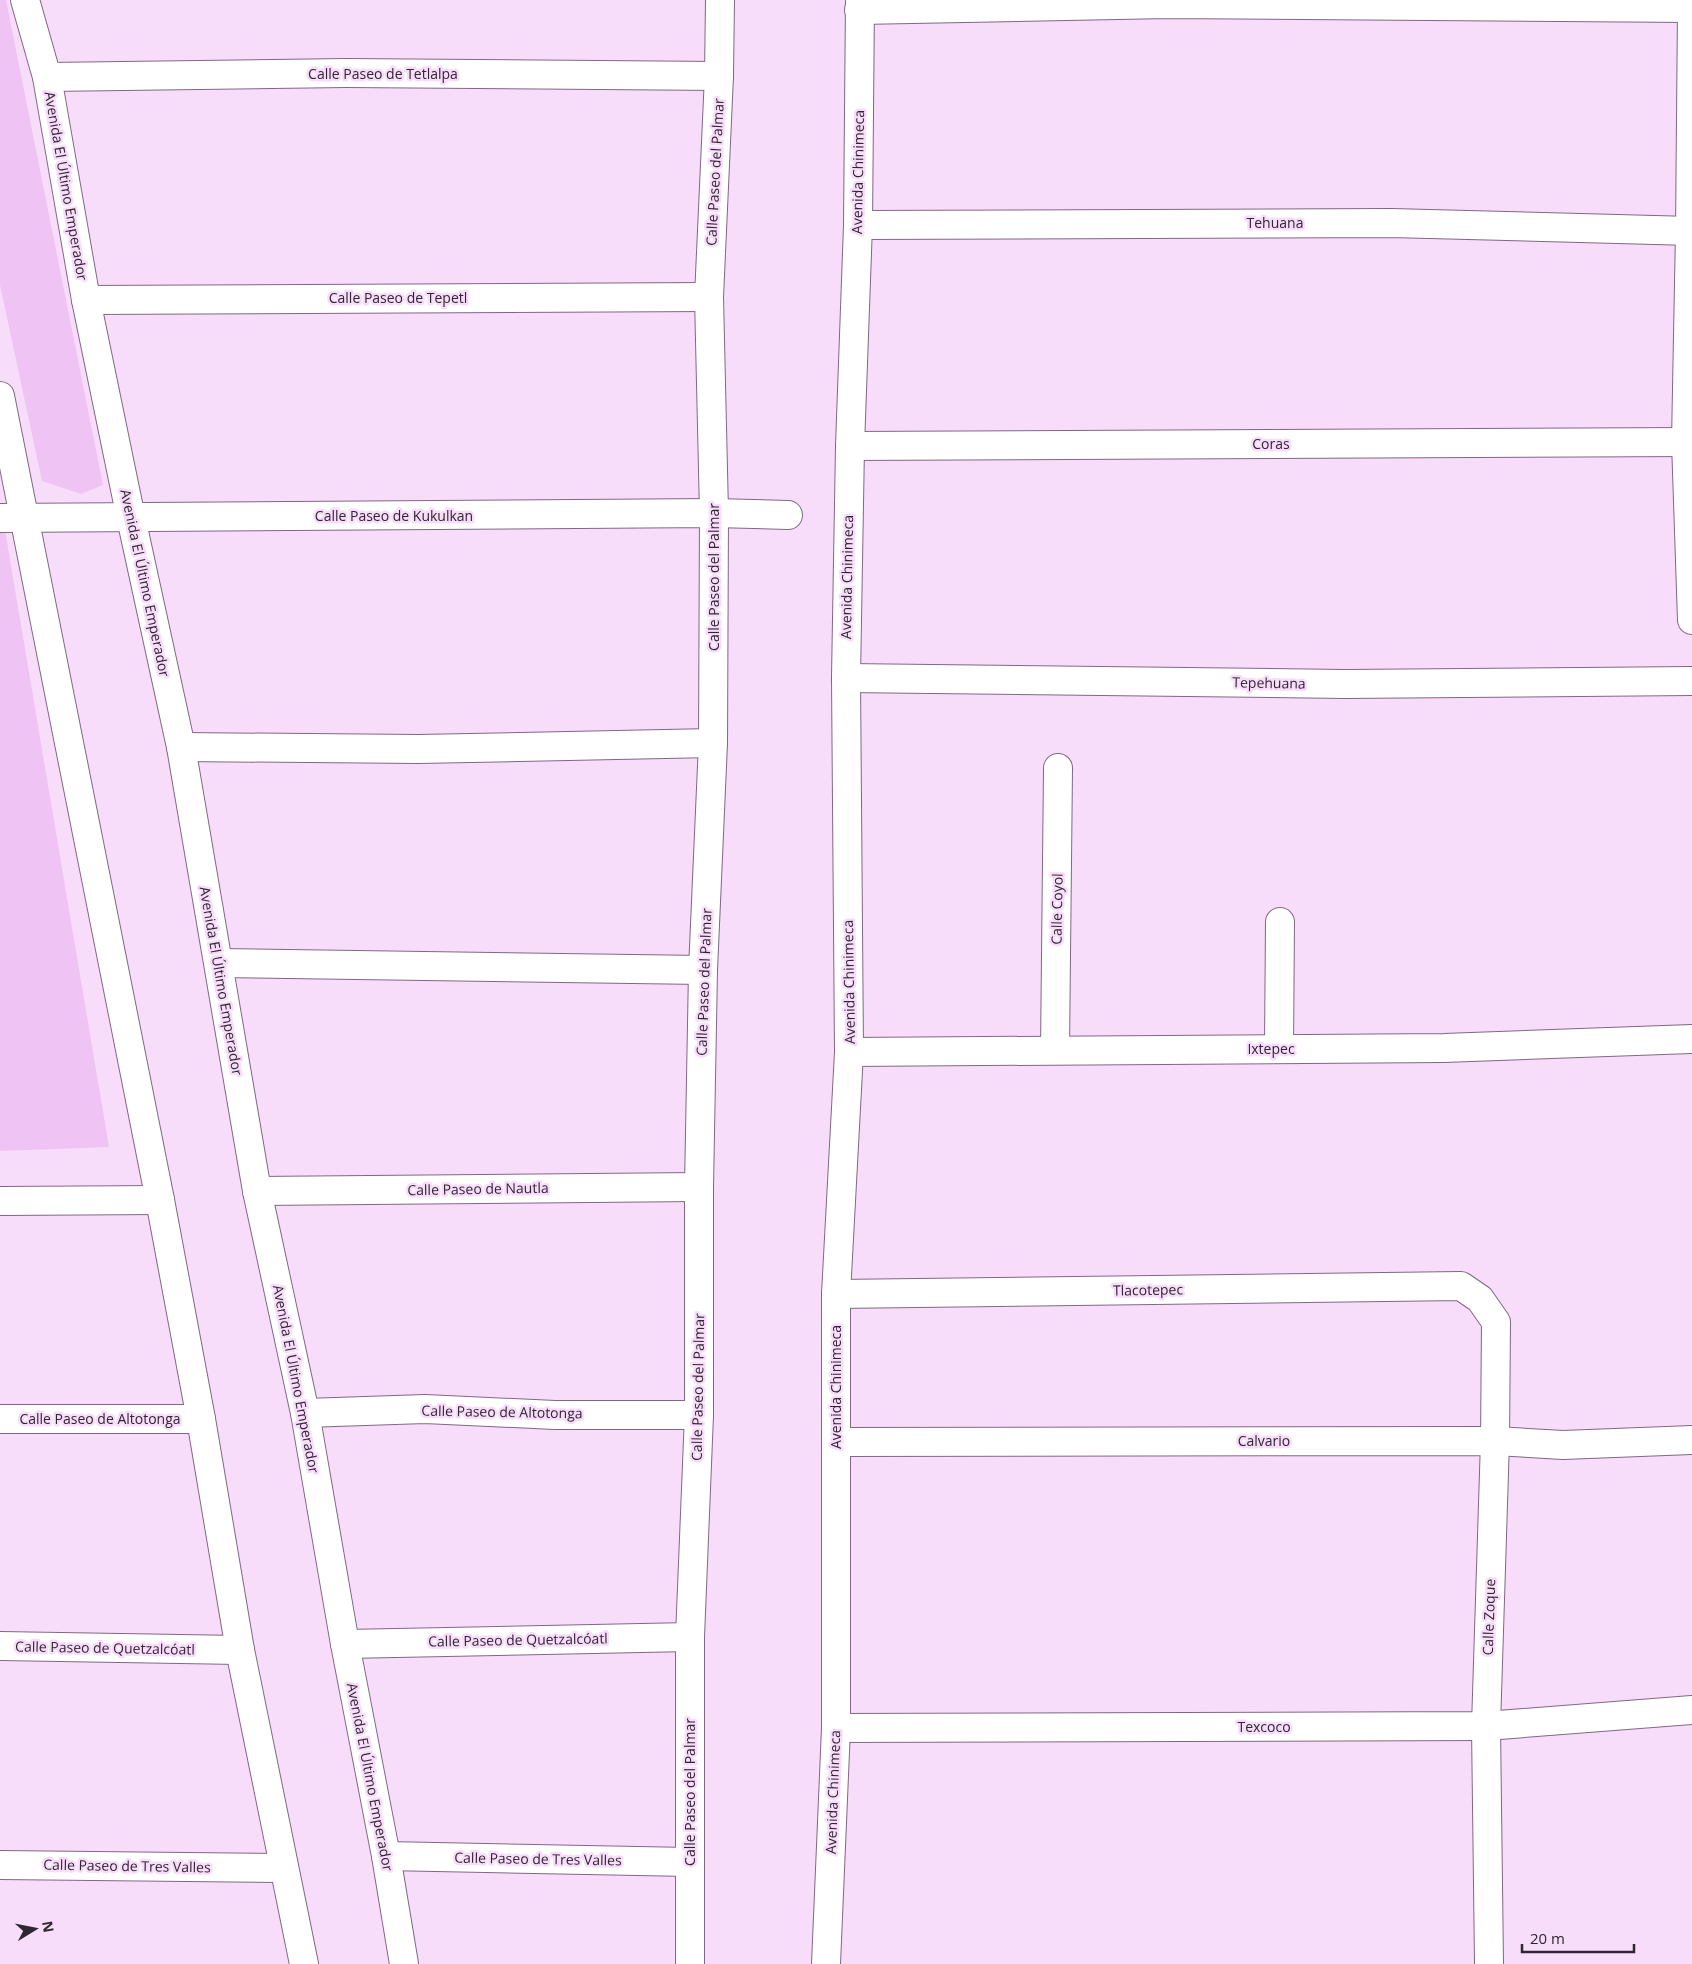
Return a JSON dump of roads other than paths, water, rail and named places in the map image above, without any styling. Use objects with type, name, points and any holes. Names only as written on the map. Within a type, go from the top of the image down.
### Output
[{"type":"street","name":"Avenida El Último Emperador","points":[[25,0],[47,77],[86,300],[181,747],[257,1191],[305,1413],[404,1964]]},
{"type":"street","name":"Calle Paseo del Palmar","points":[[690,1964],[690,1637],[699,1415],[699,1187],[704,970],[713,743],[714,513],[709,297],[720,76],[720,0]]},
{"type":"street","points":[[860,5],[1168,4],[1692,8],[1689,442],[1692,620]]},
{"type":"street","name":"Avenida Chinimeca","points":[[826,1964],[836,1728],[836,1294],[849,1052],[846,678],[850,446],[858,224],[860,5]]},
{"type":"street","name":"Calle Paseo de Tetlalpa","points":[[47,77],[346,73],[720,76]]},
{"type":"street","name":"Tehuana","points":[[858,224],[1391,223],[1691,231]]},
{"type":"street","name":"Calle Paseo de Tepetl","points":[[86,300],[709,297]]},
{"type":"street","points":[[0,396],[12,517],[160,1200],[201,1419],[240,1650],[304,1964]]},
{"type":"street","name":"Coras","points":[[850,446],[1689,442]]},
{"type":"street","name":"Calle Paseo de Kukulkan","points":[[12,517],[131,518],[714,513],[788,515]]},
{"type":"street","name":"Tepehuana","points":[[846,678],[1346,684],[1692,681]]},
{"type":"street","points":[[181,747],[418,749],[713,743]]},
{"type":"street","name":"Calle Coyol","points":[[1055,1050],[1058,768]]},
{"type":"street","points":[[1279,1049],[1280,922]]},
{"type":"street","points":[[218,963],[704,970]]},
{"type":"street","name":"Ixtepec","points":[[849,1052],[1444,1048],[1692,1039]]},
{"type":"street","name":"Calle Paseo de Nautla","points":[[257,1191],[699,1187]]},
{"type":"street","points":[[0,1201],[160,1200]]},
{"type":"street","name":"Tlacotepec","points":[[836,1294],[1460,1286]]},
{"type":"street","name":"Calle Zoque","points":[[1460,1286],[1480,1299],[1496,1322],[1495,1441],[1486,1726],[1488,1964]]},
{"type":"street","name":"Calle Paseo de Altotonga","points":[[305,1413],[425,1410],[555,1414],[699,1415]]},
{"type":"street","name":"Calle Paseo de Altotonga","points":[[0,1420],[201,1419]]},
{"type":"street","name":"Calvario","points":[[836,1442],[1495,1441],[1563,1445],[1692,1440]]},
{"type":"street","name":"Calle Paseo de Quetzalcóatl","points":[[345,1644],[690,1637]]},
{"type":"street","name":"Calle Paseo de Quetzalcóatl","points":[[0,1646],[240,1650]]},
{"type":"street","name":"Texcoco","points":[[836,1728],[1486,1726],[1692,1710]]},
{"type":"street","name":"Calle Paseo de Tres Valles","points":[[386,1856],[690,1862]]},
{"type":"street","name":"Calle Paseo de Tres Valles","points":[[0,1864],[284,1868]]}]
